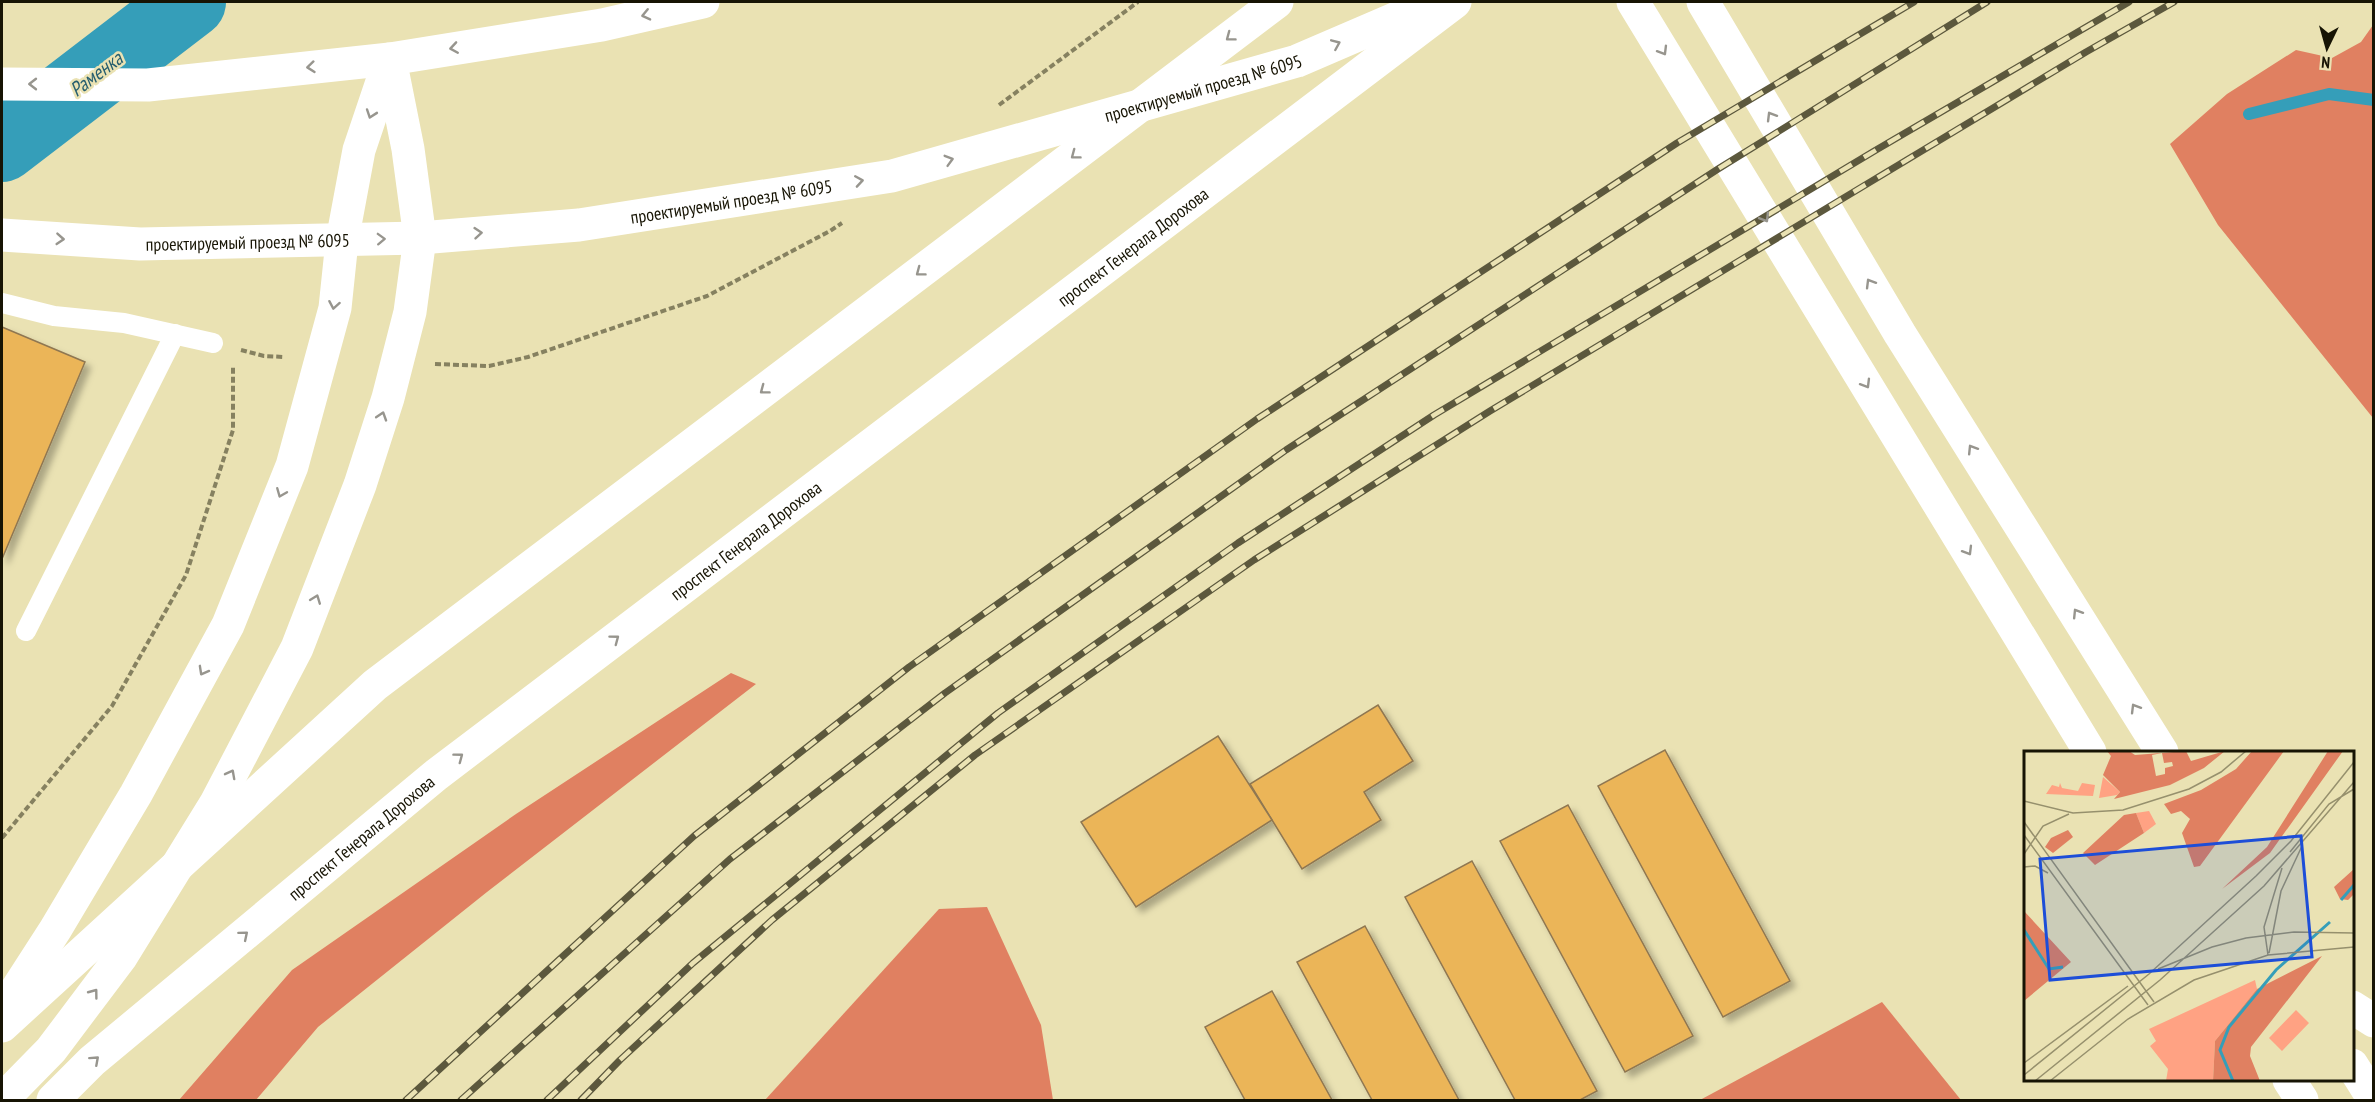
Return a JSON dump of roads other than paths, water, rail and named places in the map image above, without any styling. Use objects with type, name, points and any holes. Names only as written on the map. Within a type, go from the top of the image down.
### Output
[{"type":"main road","points":[[2,84],[148,85],[390,59],[602,25],[703,2]]},
{"type":"main road","points":[[2,1026],[375,685],[1277,2]]},
{"type":"main road","name":"проектируемый проезд № 6095","points":[[2,235],[140,244],[420,238],[579,225],[892,176],[1297,61],[1434,2]]},
{"type":"main road","name":"проспект Генерала Дорохова","points":[[53,1101],[92,1061],[436,775],[1455,2]]},
{"type":"main road","points":[[1632,2],[2089,751]]},
{"type":"main road","points":[[1703,2],[1900,334],[2108,663],[2161,751]]},
{"type":"main road","points":[[2,1100],[51,1050],[121,957],[216,803],[297,648],[360,485],[388,398],[410,312],[420,238],[408,149],[390,59]]},
{"type":"main road","points":[[2,1012],[55,930],[124,813],[228,625],[292,466],[335,308],[342,241],[359,150],[390,59]]},
{"type":"main road","points":[[2354,1008],[2373,1020]]},
{"type":"main road","points":[[2354,1068],[2373,1100]]},
{"type":"main road","points":[[2290,1081],[2301,1101]]},
{"type":"lane","points":[[2,303],[54,316],[124,323],[213,343]]},
{"type":"lane","points":[[26,631],[175,334]]},
{"type":"waterway","name":"Раменка","points":[[2,146],[190,2]]},
{"type":"waterway","points":[[2249,114],[2329,94],[2374,100]]},
{"type":"railway","points":[[406,1100],[694,836],[909,667],[1257,419],[1677,143],[1914,2]]},
{"type":"railway","points":[[461,1100],[730,859],[945,693],[1286,450],[1718,169],[1987,2]]},
{"type":"railway","points":[[547,1100],[693,963],[998,713],[1238,543],[1434,415],[1876,150],[2129,2]]},
{"type":"railway","points":[[581,1100],[620,1060],[772,920],[975,755],[1254,560],[1490,411],[2086,52],[2174,2]]}]
